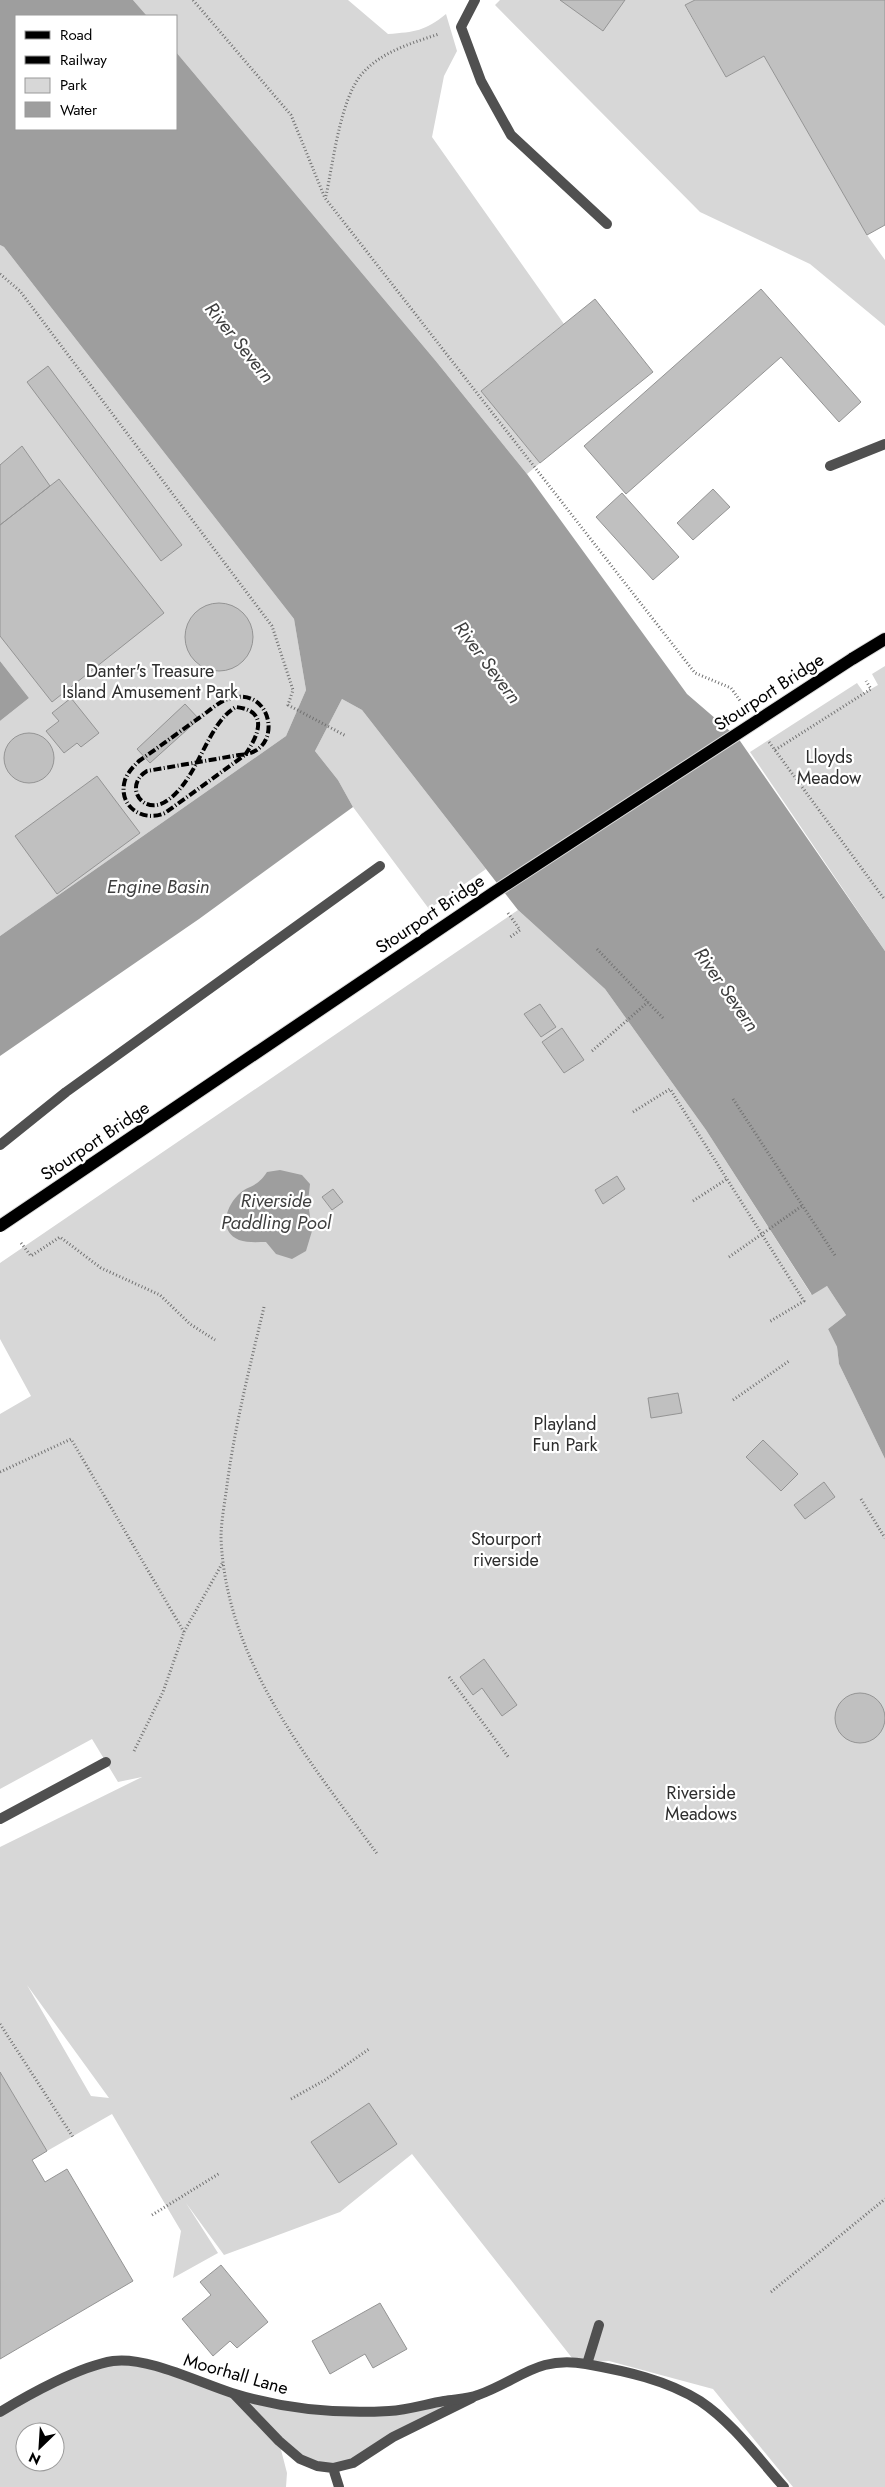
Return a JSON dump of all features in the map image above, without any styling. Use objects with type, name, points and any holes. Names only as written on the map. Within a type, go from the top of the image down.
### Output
[{"type":"main road","name":"Stourport Bridge","points":[[0,1226],[493,893],[885,639]]},
{"type":"street","points":[[475,0],[461,27],[481,81],[511,135],[607,224]]},
{"type":"street","points":[[830,466],[885,444]]},
{"type":"street","points":[[0,1145],[66,1092],[380,866]]},
{"type":"street","points":[[0,1819],[106,1762]]},
{"type":"street","points":[[587,2364],[599,2324]]},
{"type":"street","name":"Moorhall Lane","points":[[0,2412],[47,2387],[94,2367],[114,2361],[137,2362],[234,2394],[292,2407],[335,2412],[392,2410],[477,2395],[546,2363],[564,2360],[587,2364],[675,2387],[701,2402],[738,2434],[784,2487]]},
{"type":"street","points":[[234,2394],[279,2441],[300,2459],[317,2466],[333,2468],[353,2463],[393,2437],[477,2395]]},
{"type":"street","points":[[333,2468],[339,2487]]},
{"type":"path","points":[[193,0],[291,115],[325,198],[694,673],[731,688],[742,704]]},
{"type":"path","points":[[325,198],[346,103],[362,75],[384,56],[404,46],[461,27]]},
{"type":"path","points":[[0,274],[20,291],[272,626],[293,690],[288,705],[346,736]]},
{"type":"path","points":[[775,750],[864,693]]},
{"type":"path","points":[[764,735],[885,900]]},
{"type":"path","points":[[509,938],[520,930],[510,914]]},
{"type":"path","points":[[597,949],[663,1018]]},
{"type":"path","points":[[592,1051],[648,1002]]},
{"type":"path","points":[[633,1112],[670,1089],[804,1301],[769,1322]]},
{"type":"path","points":[[733,1099],[836,1257]]},
{"type":"path","points":[[693,1201],[727,1179]]},
{"type":"path","points":[[729,1257],[802,1206]]},
{"type":"path","points":[[33,1254],[60,1237],[101,1268],[160,1295],[190,1324],[215,1340]]},
{"type":"path","points":[[264,1307],[232,1445],[221,1536],[226,1591],[237,1628],[271,1700],[318,1774],[378,1855]]},
{"type":"path","points":[[733,1400],[789,1361]]},
{"type":"path","points":[[0,1472],[71,1439],[184,1632]]},
{"type":"path","points":[[861,1499],[885,1538]]},
{"type":"path","points":[[134,1751],[164,1692],[184,1632],[223,1561]]},
{"type":"path","points":[[449,1677],[509,1758]]},
{"type":"path","points":[[0,2024],[73,2137]]},
{"type":"path","points":[[291,2099],[324,2080],[369,2049]]},
{"type":"path","points":[[152,2215],[220,2172]]},
{"type":"path","points":[[771,2292],[885,2199]]},
{"type":"green space","points":[[133,0],[348,0],[388,34],[419,30],[446,14],[457,51],[444,76],[432,137],[564,324],[481,391],[540,463],[527,474],[435,360],[178,54],[178,15],[146,15]]},
{"type":"green space","points":[[500,0],[695,0],[685,6],[726,77],[764,56],[867,235],[885,260],[885,326],[810,264],[700,212],[495,5]]},
{"type":"green space","name":"Danter's Treasure Island Amusement Park","points":[[0,245],[4,247],[294,619],[306,690],[286,736],[0,936],[0,721],[29,698],[0,661]]},
{"type":"green space","name":"Lloyds Meadow","points":[[885,666],[885,951],[750,752],[857,683],[864,693],[878,685],[872,674]]},
{"type":"green space","points":[[342,699],[362,710],[486,869],[429,909],[353,807],[338,780],[315,751]]},
{"type":"green space","name":"Stourport riverside","points":[[518,910],[605,989],[706,1130],[811,1294],[827,1286],[846,1315],[828,1329],[837,1347],[839,1364],[885,1459],[885,2487],[793,2487],[713,2389],[609,2361],[576,2363],[412,2154],[340,2212],[224,2255],[186,2203],[218,2253],[173,2278],[181,2231],[112,2114],[47,2151],[0,2072],[0,1847],[142,1777],[118,1782],[92,1739],[0,1789],[0,1414],[31,1396],[0,1339],[0,1263]],"holes":[[[27,1985],[109,2098],[91,2096]]]},
{"type":"green space","points":[[137,2362],[291,2407],[392,2411],[477,2395],[353,2463],[317,2466],[279,2442],[287,2473],[286,2487],[0,2487],[0,2412],[94,2367]]},
{"type":"water","points":[[0,0],[133,0],[146,15],[15,15],[15,130],[178,130],[178,54],[435,360],[527,474],[687,694],[738,738],[885,951],[885,1459],[839,1364],[837,1347],[828,1329],[846,1315],[827,1286],[812,1295],[706,1130],[605,989],[518,910],[362,710],[342,699],[315,751],[338,780],[353,807],[199,919],[0,1056],[0,936],[286,736],[306,690],[294,619],[4,247],[0,245]]},
{"type":"water","points":[[0,661],[29,698],[0,721]]},
{"type":"water","name":"Riverside Paddling Pool","points":[[280,1170],[302,1175],[310,1184],[308,1202],[312,1231],[306,1251],[292,1259],[276,1254],[266,1242],[239,1240],[232,1236],[226,1225],[230,1206],[238,1195],[259,1181],[267,1172]]},
{"type":"building","points":[[560,0],[625,0],[603,31]]},
{"type":"building","points":[[695,0],[885,0],[885,225],[867,235],[764,56],[726,77],[685,5]]},
{"type":"building","points":[[761,289],[861,402],[839,422],[781,357],[626,494],[584,446]]},
{"type":"building","points":[[595,299],[653,372],[540,463],[481,391]]},
{"type":"building","points":[[48,366],[182,545],[161,561],[27,382]]},
{"type":"building","points":[[22,446],[50,486],[0,525],[0,465]]},
{"type":"building","points":[[59,479],[164,613],[52,702],[0,636],[0,525]]},
{"type":"building","points":[[713,489],[730,507],[693,540],[677,523]]},
{"type":"building","points":[[622,493],[679,557],[653,580],[596,517]]},
{"type":"building","points":[[219,603],[232,606],[243,613],[250,624],[253,637],[250,650],[243,661],[232,668],[219,671],[206,668],[195,661],[188,650],[185,637],[188,624],[195,613],[206,606]]},
{"type":"building","points":[[71,698],[99,733],[81,747],[77,743],[64,753],[46,731],[59,721],[52,713]]},
{"type":"building","points":[[185,704],[199,719],[150,763],[137,749]]},
{"type":"building","points":[[34,733],[47,740],[53,748],[53,768],[47,776],[39,782],[24,783],[11,776],[5,768],[4,753],[11,740],[19,734]]},
{"type":"building","points":[[97,776],[140,833],[57,894],[15,836]]},
{"type":"building","points":[[540,1004],[556,1027],[541,1037],[524,1014]]},
{"type":"building","points":[[562,1028],[584,1060],[564,1073],[542,1042]]},
{"type":"building","points":[[617,1176],[625,1189],[603,1204],[595,1190]]},
{"type":"building","points":[[333,1189],[343,1202],[332,1210],[322,1197]]},
{"type":"building","points":[[678,1393],[682,1413],[651,1418],[648,1398]]},
{"type":"building","points":[[763,1440],[798,1474],[781,1491],[746,1457]]},
{"type":"building","points":[[824,1482],[835,1497],[805,1519],[794,1505]]},
{"type":"building","points":[[484,1659],[517,1705],[502,1716],[482,1688],[473,1695],[460,1677]]},
{"type":"building","points":[[860,1693],[870,1695],[878,1700],[883,1708],[885,1718],[883,1728],[878,1736],[870,1741],[860,1743],[850,1741],[842,1736],[837,1728],[835,1718],[837,1708],[842,1700],[850,1695]]},
{"type":"building","points":[[0,2072],[47,2151],[32,2160],[45,2182],[67,2169],[133,2281],[0,2359]]},
{"type":"building","points":[[369,2103],[397,2144],[339,2183],[311,2142]]},
{"type":"building","points":[[221,2265],[268,2322],[237,2348],[230,2341],[213,2356],[182,2319],[211,2295],[200,2282]]},
{"type":"building","points":[[380,2303],[407,2349],[373,2368],[365,2354],[330,2374],[312,2341]]},
{"type":"railway","points":[[245,755],[165,813],[157,816],[141,814],[128,805],[125,798],[125,780],[129,772],[139,761],[224,700],[243,697],[255,701],[264,709],[268,721],[268,733],[263,744],[254,752],[239,755],[147,771],[136,784],[136,792],[144,803],[151,805],[159,805],[168,800],[188,778],[195,765],[203,751],[217,725],[236,707],[247,709],[257,719],[257,733],[250,748],[245,755]]},
{"type":"water label","name":"River Severn","points":[[240,342]]},
{"type":"water label","name":"River Severn","points":[[488,662]]},
{"type":"water label","name":"Engine Basin","points":[[158,886]]},
{"type":"water label","name":"River Severn","points":[[727,989]]},
{"type":"park label","name":"Playland Fun Park","points":[[565,1434]]},
{"type":"park label","name":"Riverside Meadows","points":[[701,1804]]}]
